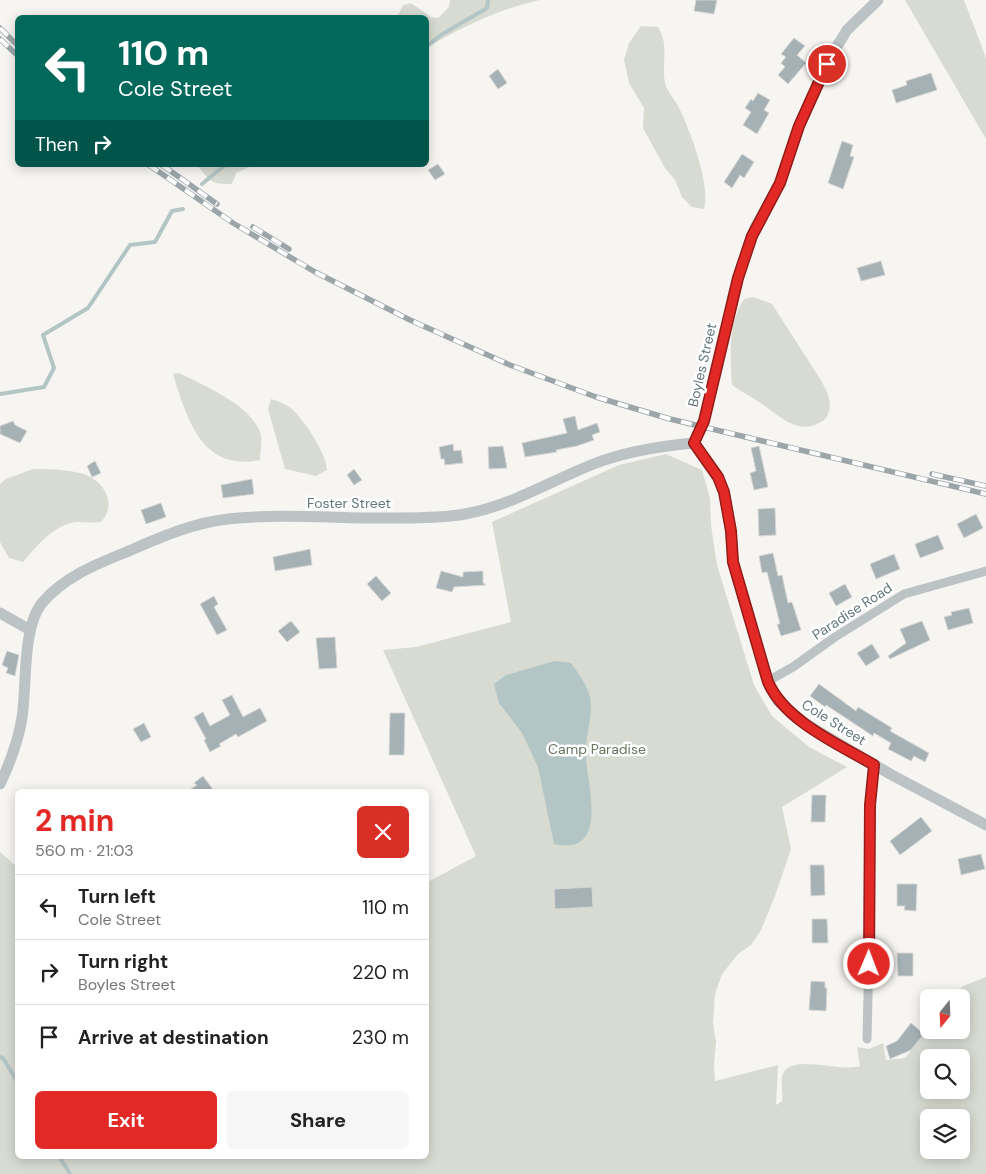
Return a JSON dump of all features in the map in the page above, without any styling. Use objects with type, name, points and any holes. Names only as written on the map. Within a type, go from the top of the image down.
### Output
[{"type":"street","name":"Boyles Street","points":[[694,443],[704,421],[738,278],[755,228],[780,183],[799,126],[833,53],[847,30],[878,0]]},
{"type":"street","name":"Foster Street","points":[[0,784],[17,742],[25,690],[30,630],[34,615],[58,587],[82,572],[176,532],[226,520],[253,518],[429,518],[462,515],[492,508],[526,496],[594,464],[660,447],[694,443]]},
{"type":"street","name":"Cole Street","points":[[694,443],[718,477],[724,492],[731,531],[733,562],[773,694],[784,708],[806,724],[874,765],[986,825]]},
{"type":"street","name":"Paradise Road","points":[[768,682],[904,594],[986,571]]},
{"type":"street","points":[[0,613],[30,630]]},
{"type":"street","points":[[867,1039],[870,805],[874,765]]},
{"type":"green space","points":[[450,0],[540,0],[481,20],[429,46],[429,16],[438,18],[449,7]]},
{"type":"green space","points":[[905,0],[964,0],[986,58],[986,139]]},
{"type":"green space","points":[[411,3],[428,15],[398,15],[403,5]]},
{"type":"green space","points":[[641,26],[658,27],[662,34],[664,41],[665,83],[683,116],[698,158],[705,186],[704,209],[692,207],[682,197],[675,180],[665,168],[643,128],[644,108],[629,83],[624,60],[629,43]]},
{"type":"green space","points":[[199,167],[249,167],[236,173],[232,184],[219,184]]},
{"type":"green space","points":[[753,297],[772,304],[822,382],[828,395],[830,409],[825,419],[817,424],[809,426],[794,425],[732,385],[731,340],[735,318],[744,299]]},
{"type":"green space","points":[[179,373],[225,397],[246,413],[254,422],[261,435],[260,460],[240,462],[224,458],[211,450],[191,424],[184,408],[173,374]]},
{"type":"green space","points":[[271,399],[292,409],[303,421],[319,446],[327,470],[316,476],[285,469],[268,409]]},
{"type":"green space","name":"Camp Paradise","points":[[666,454],[702,470],[710,498],[711,525],[717,565],[754,685],[772,716],[809,747],[847,767],[782,807],[791,849],[775,896],[761,930],[751,945],[738,954],[722,974],[715,994],[713,1023],[716,1041],[715,1081],[778,1065],[776,1105],[782,1101],[782,1077],[786,1069],[793,1065],[860,1066],[857,1047],[869,1049],[883,1043],[886,1060],[905,1058],[920,1039],[970,1039],[970,989],[960,989],[986,977],[986,1174],[0,1174],[0,852],[15,865],[15,1159],[429,1159],[429,881],[476,856],[383,650],[416,647],[511,622],[492,522],[619,465]]},
{"type":"green space","points":[[33,469],[68,471],[88,476],[95,480],[105,492],[108,499],[108,507],[106,515],[101,522],[77,522],[53,531],[23,562],[9,558],[0,542],[0,484],[6,479]]},
{"type":"shaded area","points":[[555,661],[571,663],[587,688],[591,704],[586,758],[591,817],[589,830],[582,840],[571,845],[554,844],[538,767],[522,733],[499,703],[494,684],[506,675]]},
{"type":"building","points":[[696,0],[717,0],[714,14],[694,11]]},
{"type":"building","points":[[794,38],[805,46],[797,55],[806,63],[788,84],[778,75],[785,67],[781,63],[786,57],[781,54]]},
{"type":"building","points":[[498,69],[507,83],[498,89],[489,76]]},
{"type":"building","points":[[931,73],[937,90],[896,103],[892,90],[907,85],[906,81]]},
{"type":"building","points":[[758,93],[770,100],[764,110],[769,113],[757,134],[743,125],[751,112],[745,108]]},
{"type":"building","points":[[842,141],[853,145],[850,156],[854,157],[843,189],[828,183]]},
{"type":"building","points":[[742,154],[754,162],[744,178],[740,175],[732,188],[724,182]]},
{"type":"building","points":[[438,164],[445,174],[435,180],[428,170]]},
{"type":"building","points":[[881,261],[885,275],[861,281],[857,268]]},
{"type":"building","points":[[575,416],[578,430],[597,423],[600,432],[592,435],[594,440],[556,450],[557,452],[525,457],[522,443],[567,433],[563,419]]},
{"type":"building","points":[[13,421],[15,425],[27,431],[20,443],[0,434],[0,426]]},
{"type":"building","points":[[453,444],[454,451],[461,450],[463,463],[445,465],[444,459],[441,459],[439,447]]},
{"type":"building","points":[[503,446],[507,468],[489,469],[488,447]]},
{"type":"building","points":[[759,446],[768,487],[754,490],[750,473],[756,471],[751,448]]},
{"type":"building","points":[[95,461],[101,473],[92,477],[87,466]]},
{"type":"building","points":[[354,469],[362,480],[354,485],[347,475]]},
{"type":"building","points":[[252,479],[254,494],[223,498],[221,485]]},
{"type":"building","points":[[161,503],[166,517],[146,524],[141,510]]},
{"type":"building","points":[[775,508],[776,535],[759,536],[758,509]]},
{"type":"building","points":[[976,514],[983,528],[964,538],[957,524]]},
{"type":"building","points":[[938,535],[944,549],[920,558],[915,544]]},
{"type":"building","points":[[310,549],[312,565],[275,571],[273,557]]},
{"type":"building","points":[[773,553],[778,576],[782,575],[788,603],[792,602],[801,630],[781,636],[777,624],[780,624],[767,572],[762,573],[759,556]]},
{"type":"building","points":[[894,554],[900,569],[876,579],[870,564]]},
{"type":"building","points":[[441,571],[463,577],[463,572],[483,571],[483,583],[486,585],[454,587],[452,592],[436,588]]},
{"type":"building","points":[[376,576],[391,593],[382,601],[367,584]]},
{"type":"building","points":[[845,584],[852,597],[836,606],[829,593]]},
{"type":"building","points":[[214,596],[218,604],[214,607],[227,630],[217,635],[200,604]]},
{"type":"building","points":[[969,608],[973,623],[948,630],[944,617],[952,615],[951,612]]},
{"type":"building","points":[[291,621],[300,632],[287,642],[278,631]]},
{"type":"building","points":[[922,621],[930,640],[890,659],[888,656],[906,643],[900,629]]},
{"type":"building","points":[[335,637],[337,668],[319,669],[316,638]]},
{"type":"building","points":[[872,644],[880,657],[866,666],[857,653]]},
{"type":"building","points":[[7,651],[19,655],[15,676],[6,673],[8,668],[2,665]]},
{"type":"building","points":[[819,684],[856,711],[858,707],[892,728],[890,731],[929,753],[925,762],[914,756],[911,761],[888,749],[891,743],[874,733],[873,736],[810,696]]},
{"type":"building","points":[[232,695],[243,717],[260,708],[267,721],[238,737],[236,734],[210,752],[204,740],[206,739],[194,717],[203,712],[210,726],[230,715],[222,700]]},
{"type":"building","points":[[390,713],[405,713],[404,755],[389,755]]},
{"type":"building","points":[[144,723],[151,737],[141,742],[133,729]]},
{"type":"building","points":[[203,776],[213,789],[191,789],[197,785],[194,783]]},
{"type":"building","points":[[812,795],[826,795],[825,822],[811,822]]},
{"type":"building","points":[[921,817],[932,831],[900,855],[890,841]]},
{"type":"building","points":[[981,854],[985,869],[961,875],[958,859]]},
{"type":"building","points":[[810,865],[824,865],[825,895],[811,896]]},
{"type":"building","points":[[897,884],[917,884],[916,911],[904,910],[905,906],[897,906]]},
{"type":"building","points":[[592,887],[593,907],[555,909],[554,889]]},
{"type":"building","points":[[812,919],[827,919],[828,943],[812,943]]},
{"type":"building","points":[[897,953],[913,953],[913,976],[898,976]]},
{"type":"building","points":[[811,981],[825,982],[825,988],[827,988],[826,1011],[809,1010]]},
{"type":"building","points":[[911,1023],[920,1031],[920,1039],[911,1050],[890,1059],[886,1046],[897,1041]]},
{"type":"waterway","points":[[429,45],[441,35],[487,8],[488,0]]},
{"type":"waterway","points":[[202,184],[223,167]]},
{"type":"waterway","points":[[0,394],[44,387],[54,368],[43,335],[88,308],[130,245],[155,242],[172,211],[183,209]]},
{"type":"waterway","points":[[0,1057],[3,1058],[15,1078]]},
{"type":"waterway","points":[[61,1159],[70,1174]]},
{"type":"railway","points":[[0,28],[15,43]]},
{"type":"railway","points":[[0,39],[15,53]]},
{"type":"railway","points":[[152,167],[233,223],[315,272],[410,320],[510,365],[596,397],[670,419],[986,494]]},
{"type":"railway","points":[[165,167],[217,204]]},
{"type":"railway","points":[[253,227],[289,249]]},
{"type":"railway","points":[[932,474],[986,486]]},
{"type":"route","points":[[827,64],[799,126],[780,183],[752,236],[728,316],[704,421],[694,443],[718,477],[724,492],[731,531],[733,562],[773,694],[784,708],[806,724],[874,765],[870,805],[869,964]]}]
